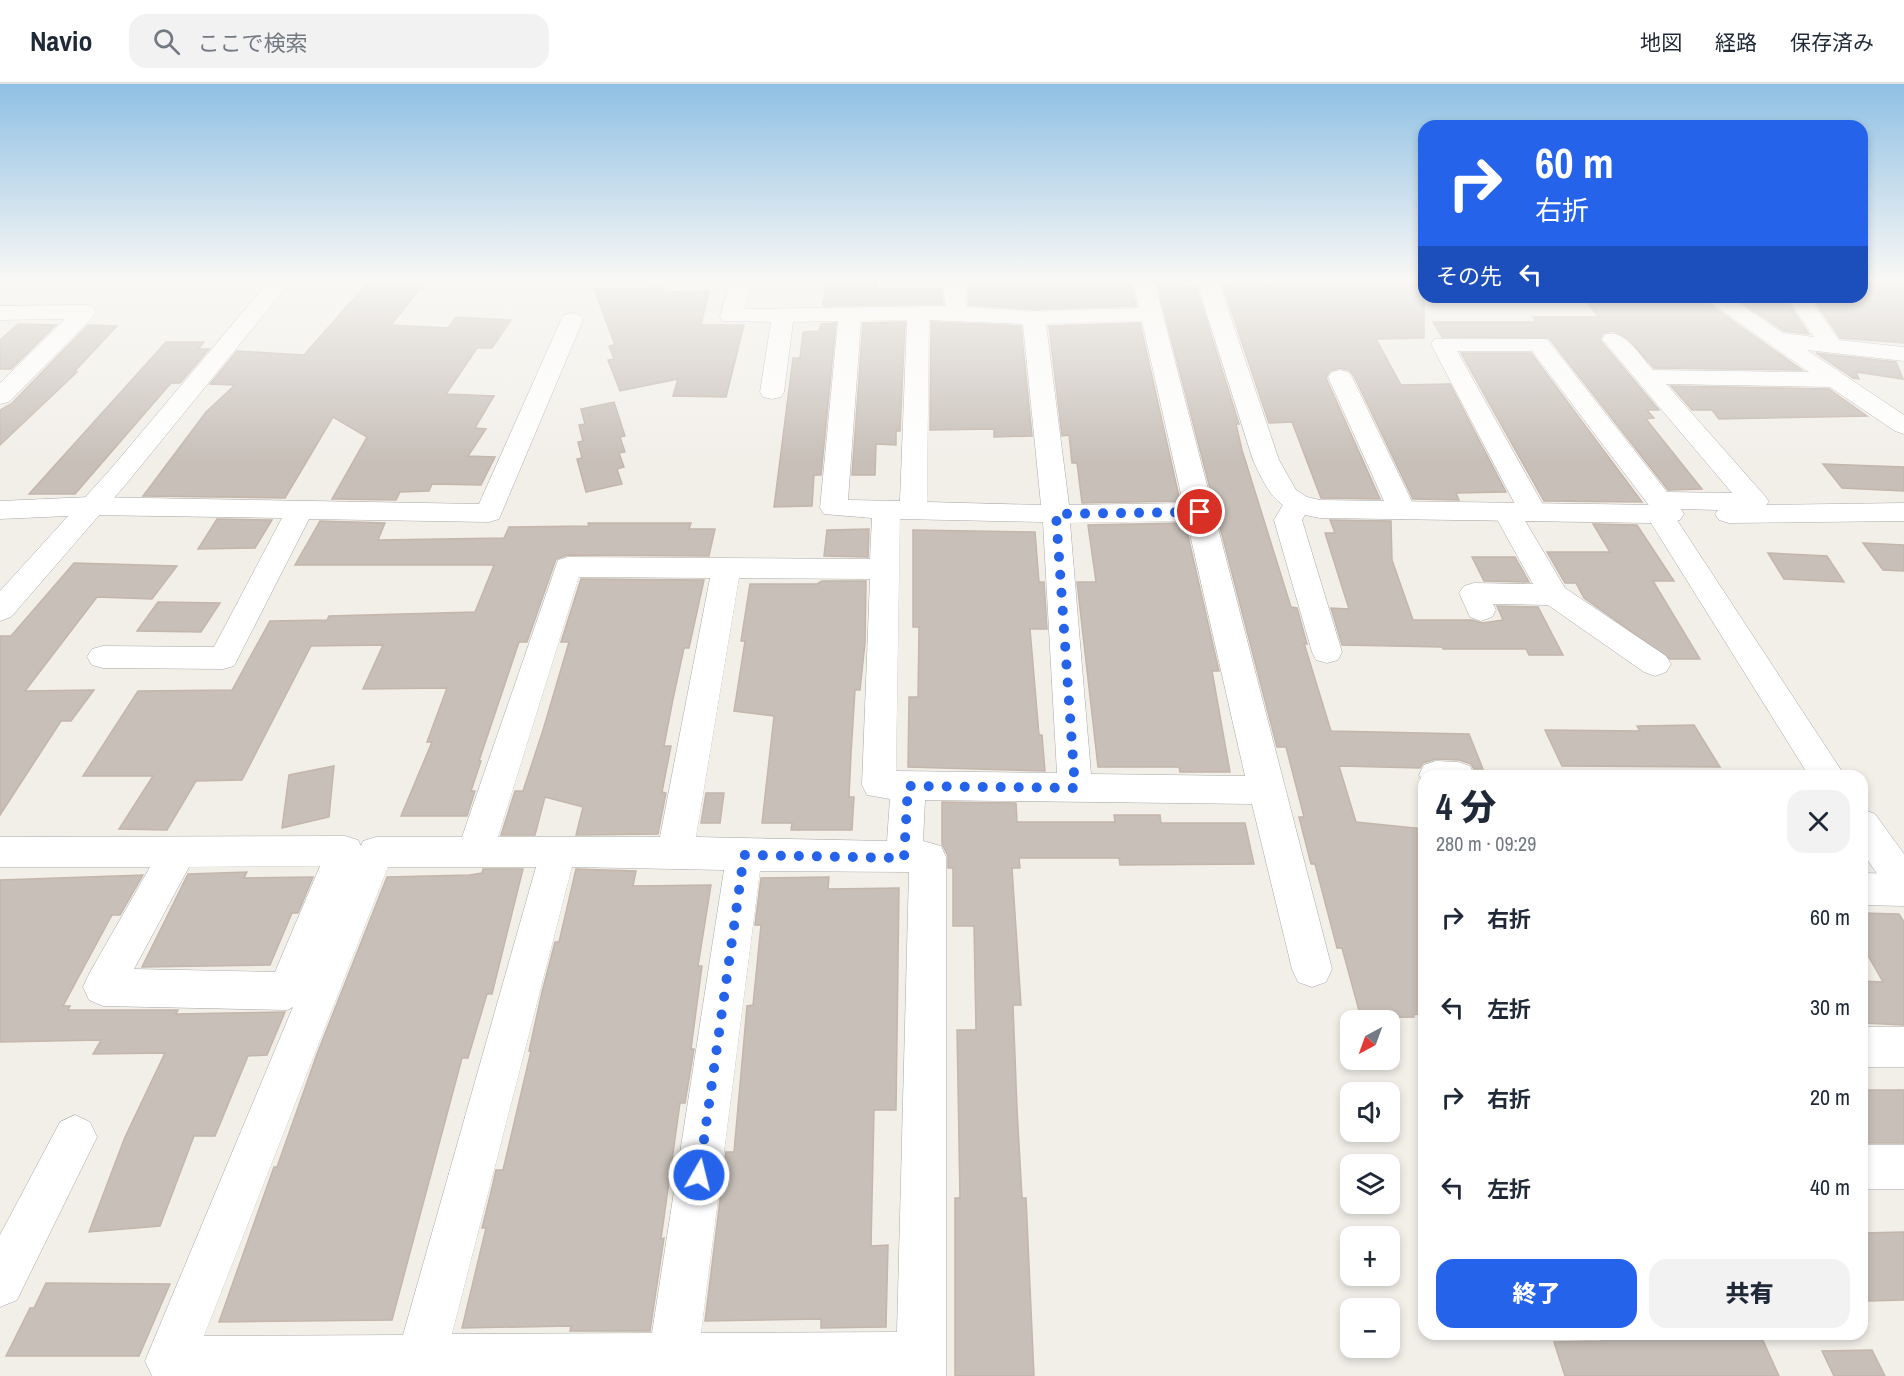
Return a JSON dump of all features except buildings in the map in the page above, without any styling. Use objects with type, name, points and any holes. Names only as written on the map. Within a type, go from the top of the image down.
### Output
[{"type":"street","points":[[0,397],[10,377],[52,340]]},
{"type":"street","points":[[0,610],[126,468],[232,340]]},
{"type":"street","points":[[0,510],[90,506],[489,513],[563,340]]},
{"type":"street","points":[[772,392],[779,340]]},
{"type":"street","points":[[848,340],[834,508],[1056,514],[1200,512]]},
{"type":"street","points":[[915,340],[899,509],[884,569],[879,785],[1266,790]]},
{"type":"street","points":[[1037,340],[1056,514],[1075,788]]},
{"type":"street","points":[[1157,340],[1312,969]]},
{"type":"street","points":[[1227,340],[1274,479],[1284,495],[1297,504],[1320,509],[1520,512],[1663,509],[1891,514],[1904,512]]},
{"type":"street","points":[[1614,340],[1755,502],[1663,509]]},
{"type":"street","points":[[1778,340],[1904,426]]},
{"type":"street","points":[[1788,340],[1904,354]]},
{"type":"street","points":[[1828,340],[1831,345]]},
{"type":"street","points":[[1554,595],[1520,512],[1442,344],[1539,344],[1663,509],[1824,770]]},
{"type":"street","points":[[1340,377],[1402,510]]},
{"type":"street","points":[[1646,377],[1836,381]]},
{"type":"street","points":[[1297,504],[1288,520],[1327,652]]},
{"type":"street","points":[[104,657],[223,657],[300,510]]},
{"type":"street","points":[[475,852],[568,567],[884,569]]},
{"type":"street","points":[[675,852],[726,568]]},
{"type":"street","points":[[1473,591],[1554,595],[1655,664]]},
{"type":"street","points":[[904,858],[908,786]]},
{"type":"street","points":[[1868,832],[1904,883]]},
{"type":"street","points":[[0,852],[345,851],[287,991],[103,987],[178,852]]},
{"type":"street","points":[[376,852],[675,852],[928,857],[921,1366],[673,1357],[170,1361],[376,852]]},
{"type":"street","points":[[421,1360],[558,852]]},
{"type":"street","points":[[673,1357],[744,855]]},
{"type":"street","points":[[1868,888],[1904,890]]},
{"type":"street","points":[[1868,1047],[1904,1047]]},
{"type":"street","points":[[0,1283],[75,1137]]},
{"type":"street","points":[[1868,1167],[1904,1167]]},
{"type":"route","points":[[699,1175],[744,855],[904,858],[908,786],[1075,788],[1056,514],[1200,512]]}]
